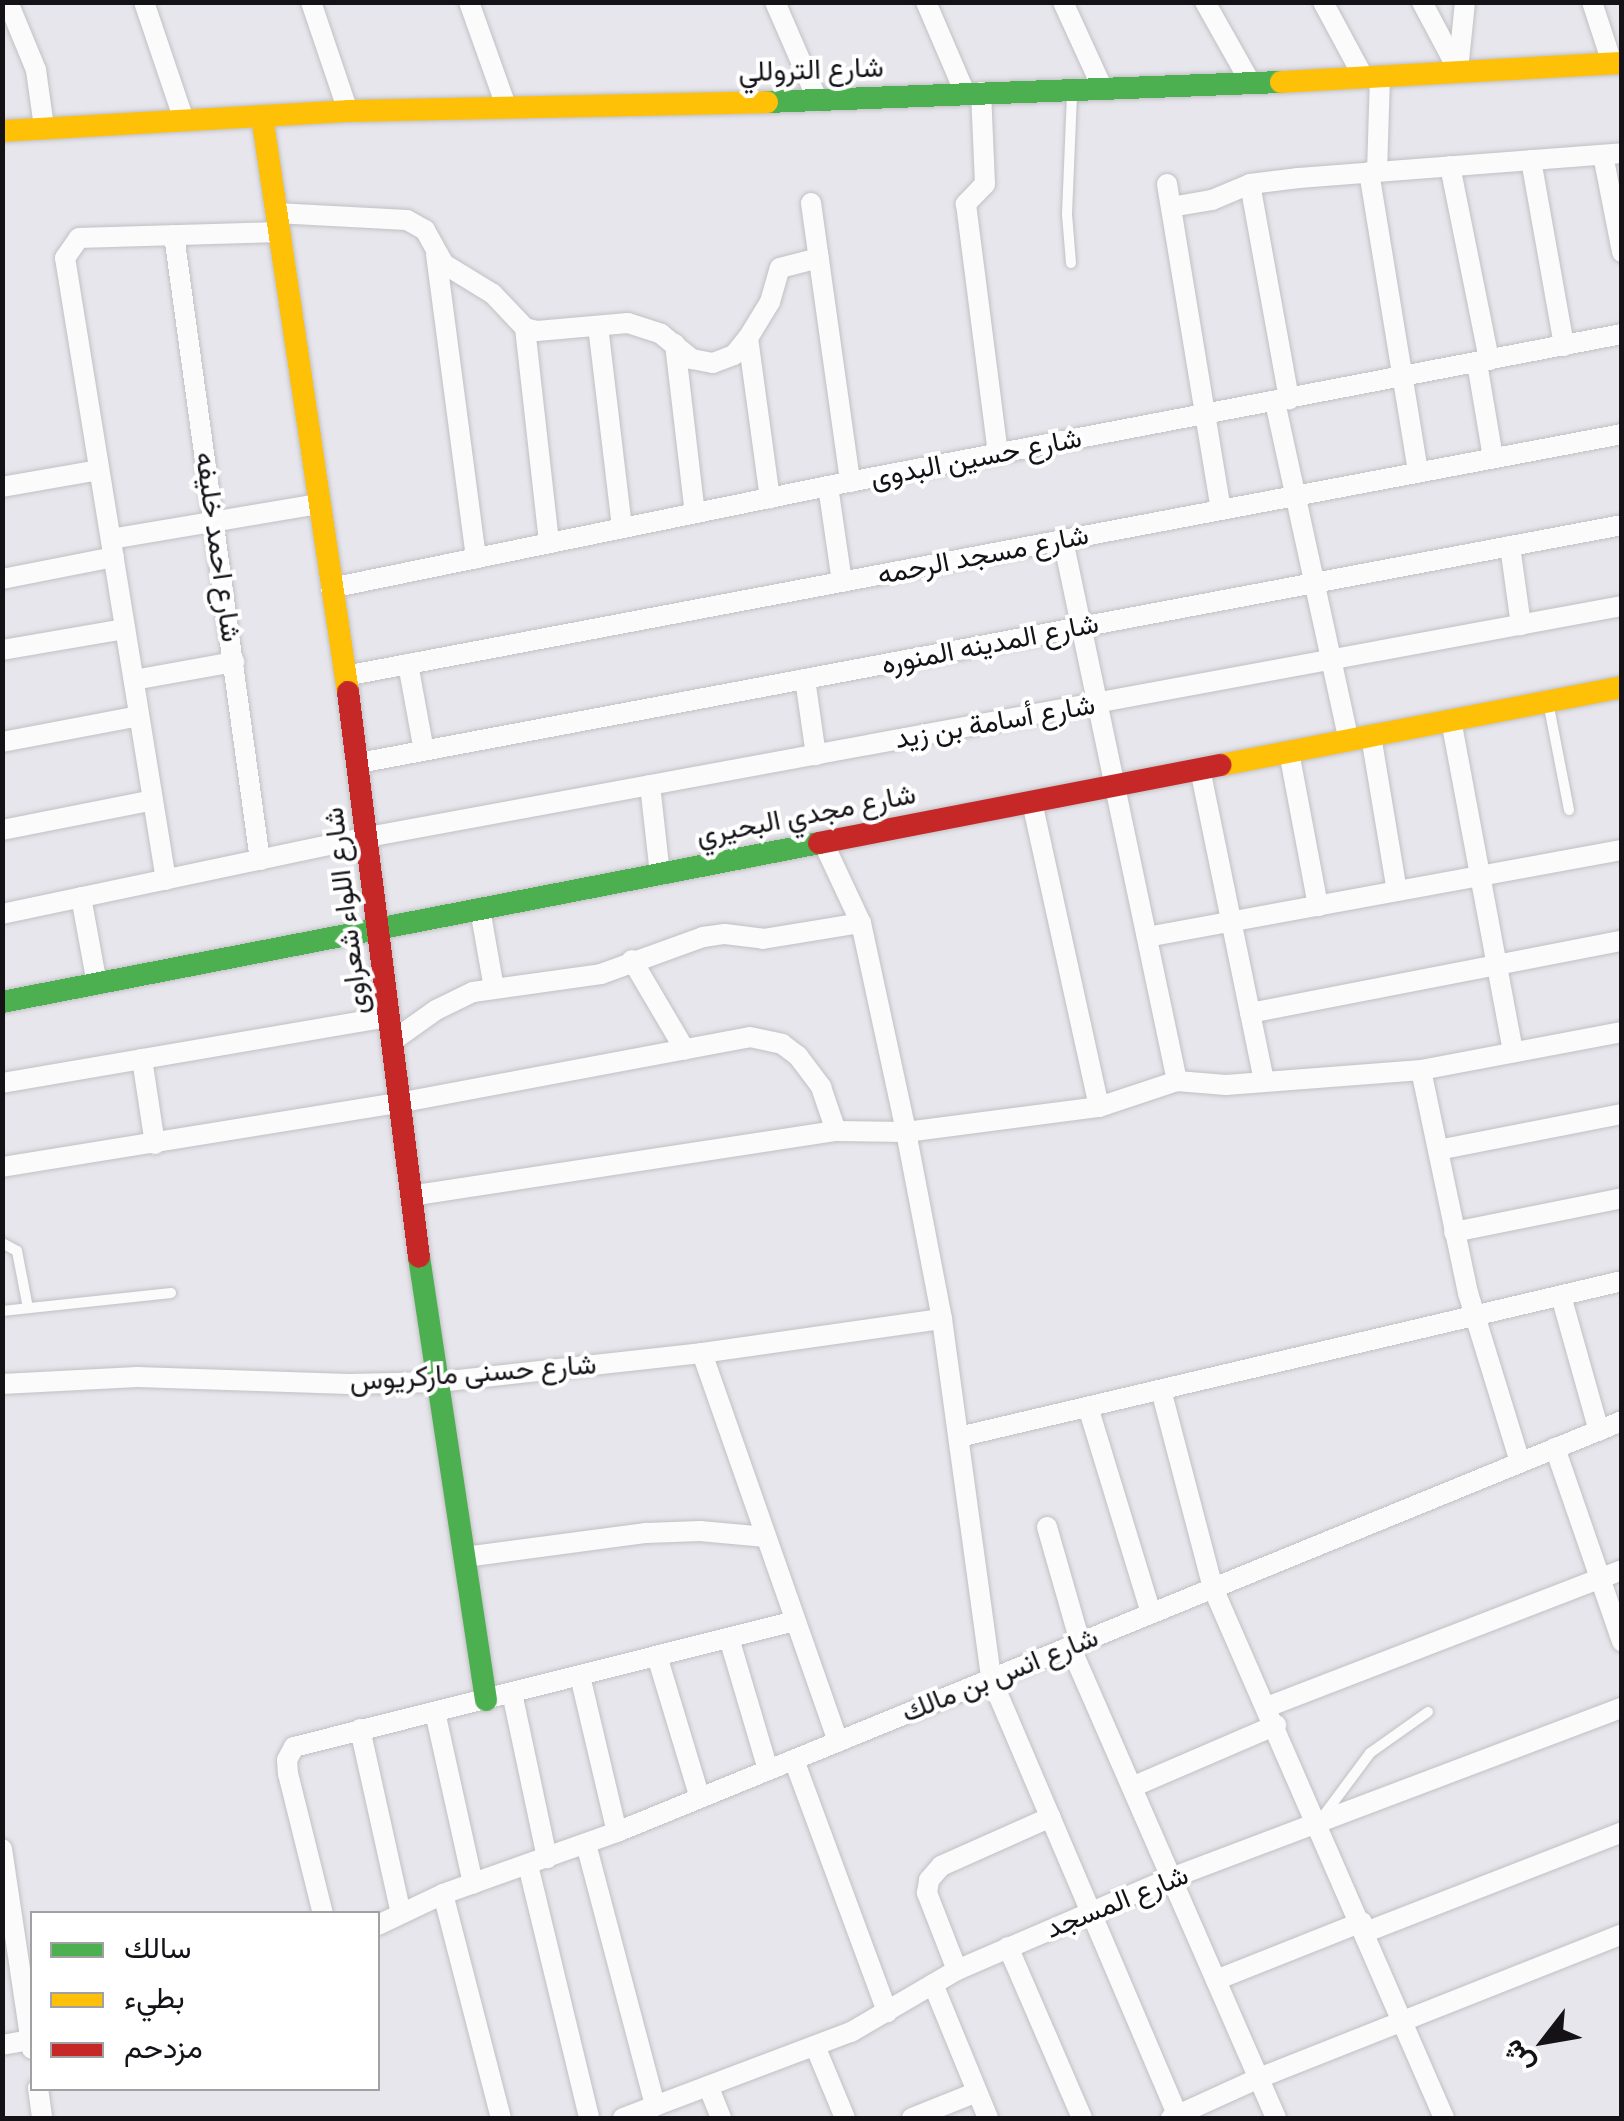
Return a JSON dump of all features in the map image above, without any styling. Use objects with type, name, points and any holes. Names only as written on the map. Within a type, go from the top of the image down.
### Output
[{"type":"street","points":[[8,2],[36,70],[44,126]]},
{"type":"street","points":[[144,2],[184,120]]},
{"type":"street","points":[[311,2],[348,111]]},
{"type":"street","points":[[470,2],[506,106]]},
{"type":"street","points":[[775,2],[818,102]]},
{"type":"street","points":[[926,2],[973,92],[986,184],[966,204],[998,454]]},
{"type":"street","points":[[1063,2],[1102,86]]},
{"type":"street","points":[[1205,2],[1250,82]]},
{"type":"street","points":[[1322,2],[1372,78],[1373,172],[1418,472]]},
{"type":"street","points":[[1422,2],[1458,70]]},
{"type":"street","points":[[1458,70],[1465,2]]},
{"type":"street","points":[[1592,2],[1617,63]]},
{"type":"street","name":"شارع التروللي","points":[[2,130],[348,111],[818,102],[1102,86],[1372,78],[1617,63]]},
{"type":"street","name":"شارع اللواء شعراوى","points":[[262,116],[359,763],[410,1196],[486,1700]]},
{"type":"street","points":[[1171,207],[1221,198],[1250,184],[1612,154],[1622,252]]},
{"type":"street","points":[[1531,160],[1564,346]]},
{"type":"street","points":[[1450,166],[1483,361],[1494,458]]},
{"type":"street","points":[[1167,184],[1221,510]]},
{"type":"street","points":[[1250,184],[1295,496],[1331,660],[1360,738],[1397,891]]},
{"type":"street","points":[[811,203],[850,482]]},
{"type":"street","points":[[166,880],[66,258],[79,238],[174,234],[277,222],[407,220],[426,230],[436,254],[476,558]]},
{"type":"street","name":"شارع احمد خليفه","points":[[174,234],[260,860]]},
{"type":"street","points":[[436,254],[451,270],[492,294],[524,328],[549,543]]},
{"type":"street","points":[[524,328],[645,327],[692,359],[714,363],[734,355],[748,338],[770,302],[780,268],[819,258]]},
{"type":"street","points":[[598,326],[622,528]]},
{"type":"street","name":"شارع حسين البدوى","points":[[331,588],[828,486],[1622,334]]},
{"type":"street","points":[[748,338],[770,498]]},
{"type":"street","points":[[675,344],[694,514]]},
{"type":"street","name":"شارع مسجد الرحمه","points":[[345,676],[1622,434]]},
{"type":"street","points":[[2,487],[100,470]]},
{"type":"street","points":[[828,486],[842,582]]},
{"type":"street","points":[[2,579],[214,522],[318,504]]},
{"type":"street","name":"شارع المدينه المنوره","points":[[359,763],[1622,525]]},
{"type":"street","points":[[1063,540],[1178,1081]]},
{"type":"street","points":[[1510,546],[1521,624]]},
{"type":"street","name":"شارع أسامة بن زيد","points":[[2,914],[368,837],[1622,606]]},
{"type":"street","points":[[2,650],[125,629]]},
{"type":"street","points":[[134,680],[234,662]]},
{"type":"street","points":[[408,664],[424,751]]},
{"type":"street","points":[[805,679],[816,754]]},
{"type":"street","name":"شارع مجدي البحيري","points":[[2,1002],[1452,720],[1555,709],[1622,687]]},
{"type":"street","points":[[2,742],[140,716]]},
{"type":"street","points":[[1452,720],[1513,1052]]},
{"type":"street","points":[[1290,752],[1318,906]]},
{"type":"street","points":[[1200,769],[1264,1082]]},
{"type":"street","points":[[650,785],[660,874]]},
{"type":"street","points":[[2,830],[153,800]]},
{"type":"street","points":[[1032,802],[1100,1108]]},
{"type":"street","points":[[823,842],[861,923],[906,1132],[942,1319],[991,1678],[1176,2118],[1259,2078],[1622,1934]]},
{"type":"street","points":[[1147,937],[1622,850]]},
{"type":"street","points":[[81,898],[97,984]]},
{"type":"street","points":[[480,909],[494,988]]},
{"type":"street","points":[[391,1042],[456,998],[494,988],[602,974],[702,937],[787,937],[861,923]]},
{"type":"street","points":[[1250,1012],[1622,941]]},
{"type":"street","points":[[632,960],[685,1050]]},
{"type":"street","points":[[2,1083],[388,1017]]},
{"type":"street","points":[[410,1196],[836,1131],[906,1132],[1100,1108],[1178,1081],[1214,1085],[1421,1070],[1622,1032]]},
{"type":"street","points":[[2,1167],[398,1103],[750,1036],[782,1044],[798,1056],[820,1087],[836,1131]]},
{"type":"street","points":[[142,1059],[155,1144]]},
{"type":"street","points":[[1421,1070],[1454,1232],[1520,1462]]},
{"type":"street","points":[[1438,1150],[1622,1114]]},
{"type":"street","points":[[1454,1232],[1622,1198]]},
{"type":"street","points":[[959,1437],[1622,1281]]},
{"type":"street","points":[[1560,1296],[1599,1430]]},
{"type":"street","name":"شارع حسنى ماركريوس","points":[[2,1384],[136,1376],[349,1384],[439,1382],[702,1353],[942,1319]]},
{"type":"street","points":[[702,1353],[838,1742]]},
{"type":"street","points":[[1161,1390],[1213,1588],[1444,2118]]},
{"type":"street","points":[[1088,1407],[1151,1613]]},
{"type":"street","name":"شارع انس بن مالك","points":[[380,1924],[443,1894],[617,1832],[1622,1421]]},
{"type":"street","points":[[1555,1448],[1622,1642]]},
{"type":"street","points":[[1047,1527],[1075,1644],[1132,1787],[1276,2118]]},
{"type":"street","points":[[466,1556],[646,1533],[700,1531],[766,1537]]},
{"type":"street","points":[[1132,1787],[1272,1716],[1622,1570]]},
{"type":"street","points":[[321,1911],[287,1760],[294,1747],[308,1740],[512,1694],[796,1621]]},
{"type":"street","points":[[729,1638],[768,1770]]},
{"type":"street","points":[[657,1656],[700,1798]]},
{"type":"street","points":[[580,1676],[617,1832]]},
{"type":"street","points":[[512,1694],[538,1862],[589,2118]]},
{"type":"street","name":"شارع المسجد","points":[[622,2118],[815,2046],[1008,1946],[1171,1878],[1622,1708]]},
{"type":"street","points":[[435,1712],[473,1884]]},
{"type":"street","points":[[360,1729],[401,1914]]},
{"type":"street","points":[[794,1760],[887,2012]]},
{"type":"street","points":[[958,1970],[927,1892],[929,1880],[941,1866],[1051,1817]]},
{"type":"street","points":[[1216,1980],[1622,1832]]},
{"type":"street","points":[[586,1844],[655,2106]]},
{"type":"street","points":[[2,1849],[11,1961],[30,2036]]},
{"type":"street","points":[[443,1894],[501,2118]]},
{"type":"street","points":[[1008,1946],[1082,2118]]},
{"type":"street","points":[[932,1984],[988,2118]]},
{"type":"street","points":[[2,2046],[30,2040]]},
{"type":"street","points":[[815,2046],[845,2118]]},
{"type":"street","points":[[709,2088],[721,2118]]},
{"type":"street","points":[[38,2091],[42,2118]]},
{"type":"street","points":[[912,2118],[977,2092]]},
{"type":"lane","points":[[1071,263],[1067,214],[1073,88]]},
{"type":"lane","points":[[1555,709],[1569,810]]},
{"type":"lane","points":[[2,1244],[17,1251],[28,1308]]},
{"type":"lane","points":[[2,1310],[171,1293]]},
{"type":"lane","points":[[1318,1823],[1370,1753],[1428,1712]]},
{"type":"traffic: fast","points":[[767,102],[1281,82]]},
{"type":"traffic: fast","points":[[2,1002],[819,843]]},
{"type":"traffic: fast","points":[[419,1257],[486,1700]]},
{"type":"traffic: slow","points":[[1281,82],[1622,63]]},
{"type":"traffic: slow","points":[[2,131],[348,111],[767,102]]},
{"type":"traffic: slow","points":[[262,116],[348,692]]},
{"type":"traffic: slow","points":[[1221,765],[1622,687]]},
{"type":"traffic: jam","points":[[348,692],[419,1257]]},
{"type":"traffic: jam","points":[[819,843],[1221,765]]}]
